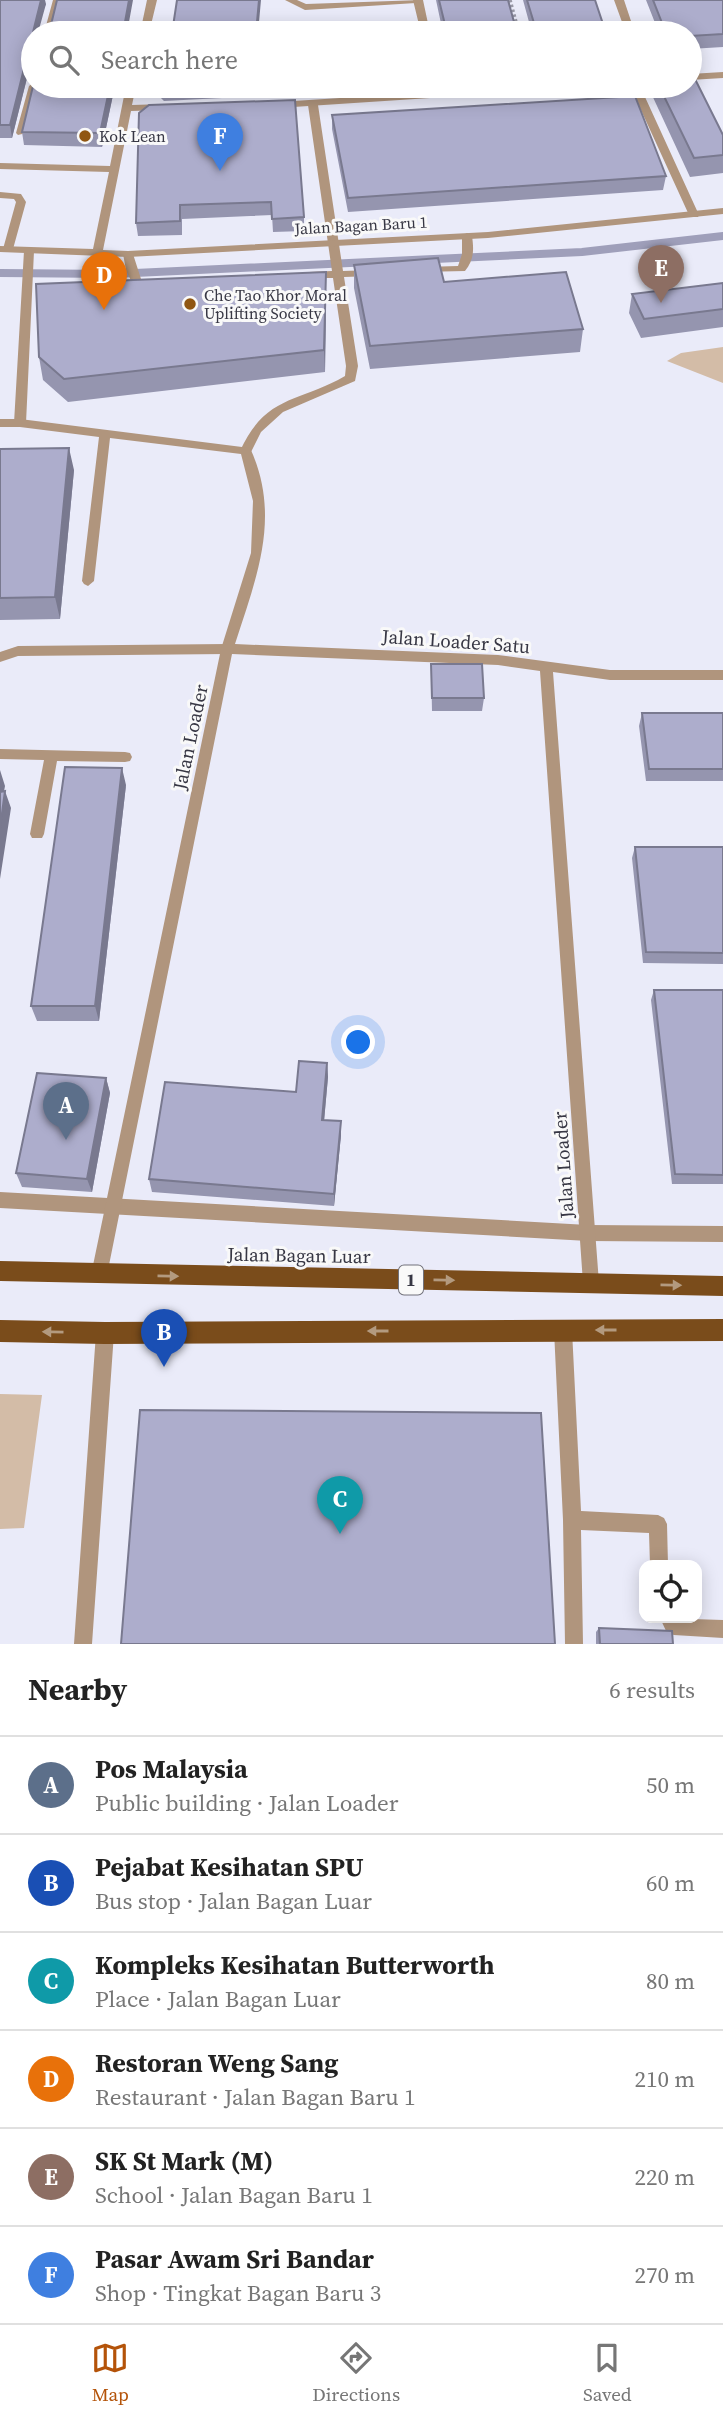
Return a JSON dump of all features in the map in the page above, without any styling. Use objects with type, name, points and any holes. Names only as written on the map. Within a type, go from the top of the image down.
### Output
[{"type":"main road","name":"Jalan Bagan Luar","points":[[0,1271],[723,1286]]},
{"type":"main road","points":[[0,1331],[105,1333],[723,1330]]},
{"type":"street","points":[[52,21],[58,0]]},
{"type":"street","points":[[147,21],[152,0]]},
{"type":"street","points":[[290,0],[304,6],[417,0],[423,21]]},
{"type":"street","points":[[619,0],[627,21]]},
{"type":"street","points":[[702,76],[723,75]]},
{"type":"street","points":[[21,133],[30,98]]},
{"type":"street","points":[[97,254],[128,98]]},
{"type":"street","points":[[273,106],[313,105],[372,98]]},
{"type":"street","points":[[640,98],[694,215]]},
{"type":"street","points":[[0,423],[20,423],[246,451],[258,427],[279,410],[295,400],[335,389],[351,378],[352,366],[313,105]]},
{"type":"street","points":[[125,108],[179,107]]},
{"type":"street","points":[[0,166],[112,169]]},
{"type":"street","points":[[0,195],[17,196],[21,202],[4,249]]},
{"type":"street","name":"Jalan Bagan Baru 1","points":[[4,249],[128,254],[467,236],[723,211]]},
{"type":"street","points":[[407,271],[461,269],[465,265],[468,249],[467,236]]},
{"type":"street","points":[[20,423],[29,251]]},
{"type":"street","points":[[128,254],[132,274],[137,283],[164,282]]},
{"type":"street","points":[[298,276],[379,272]]},
{"type":"street","points":[[88,581],[105,435]]},
{"type":"street","name":"Jalan Loader","points":[[99,1275],[227,649],[257,553],[259,501],[246,451]]},
{"type":"street","name":"Jalan Loader Satu","points":[[0,657],[18,651],[227,649],[498,660],[610,675],[723,675]]},
{"type":"street","name":"Jalan Loader","points":[[546,668],[591,1283]]},
{"type":"street","points":[[0,754],[125,757]]},
{"type":"street","points":[[37,834],[51,757]]},
{"type":"street","points":[[0,1200],[588,1233],[723,1234]]},
{"type":"street","points":[[563,1330],[572,1520],[574,1644]]},
{"type":"street","points":[[83,1644],[105,1333]]},
{"type":"street","points":[[572,1520],[659,1524],[659,1560]]},
{"type":"street","points":[[672,1623],[674,1626],[723,1629]]},
{"type":"path","points":[[510,0],[516,21]]},
{"type":"shaded area","points":[[723,347],[723,383],[667,361],[681,353]]},
{"type":"shaded area","points":[[0,1394],[42,1395],[24,1528],[0,1529]]},
{"type":"building","points":[[0,0],[41,0],[36,21],[21,21],[21,81],[10,125],[0,125]]},
{"type":"building","points":[[57,0],[129,0],[125,21],[52,21]]},
{"type":"building","points":[[177,0],[259,0],[257,21],[174,21]]},
{"type":"building","points":[[439,0],[508,0],[514,21],[444,21]]},
{"type":"building","points":[[527,0],[595,0],[602,21],[533,21]]},
{"type":"building","points":[[653,0],[723,0],[723,34],[702,35],[702,21],[661,21]]},
{"type":"building","points":[[702,93],[723,135],[723,155],[694,158],[665,98],[702,98]]},
{"type":"building","points":[[30,98],[107,98],[100,133],[22,132]]},
{"type":"building","points":[[636,98],[666,176],[348,198],[332,115]]},
{"type":"building","points":[[295,100],[304,217],[272,219],[271,202],[180,205],[180,221],[136,223],[139,113],[149,105]]},
{"type":"building","points":[[438,258],[444,282],[566,272],[583,329],[370,346],[354,265]]},
{"type":"building","points":[[326,272],[324,350],[64,379],[39,357],[36,284]]},
{"type":"building","points":[[723,283],[723,309],[644,319],[632,294]]},
{"type":"building","points":[[69,448],[55,597],[0,598],[0,449]]},
{"type":"building","points":[[431,664],[482,664],[484,698],[432,698]]},
{"type":"building","points":[[642,713],[723,713],[723,769],[649,769]]},
{"type":"building","points":[[65,767],[122,768],[95,1006],[31,1006]]},
{"type":"building","points":[[5,791],[0,828],[0,792]]},
{"type":"building","points":[[635,847],[723,847],[723,953],[646,952]]},
{"type":"building","points":[[654,990],[723,990],[723,1175],[675,1174]]},
{"type":"building","points":[[299,1061],[327,1063],[322,1120],[341,1121],[334,1194],[149,1179],[165,1082],[296,1092]]},
{"type":"building","points":[[37,1073],[106,1078],[87,1179],[16,1173]]},
{"type":"building","points":[[140,1410],[541,1413],[555,1644],[121,1644]]},
{"type":"building","points":[[599,1628],[672,1631],[673,1644],[600,1644]]},
{"type":"waterway","points":[[0,273],[114,274],[582,252],[723,236]]},
{"type":"place","name":"Kok Lean","points":[[85,136]]},
{"type":"place","name":"Pasar Awam Sri Bandar","points":[[220,171]]},
{"type":"place","name":"SK St Mark (M)","points":[[661,303]]},
{"type":"place","name":"Che Tao Khor Moral Uplifting Society","points":[[190,304]]},
{"type":"place","name":"Restoran Weng Sang","points":[[104,310]]},
{"type":"place","name":"Pos Malaysia","points":[[66,1140]]},
{"type":"place","name":"Pejabat Kesihatan SPU","points":[[164,1367]]},
{"type":"place","name":"Kompleks Kesihatan Butterworth","points":[[340,1534]]}]
